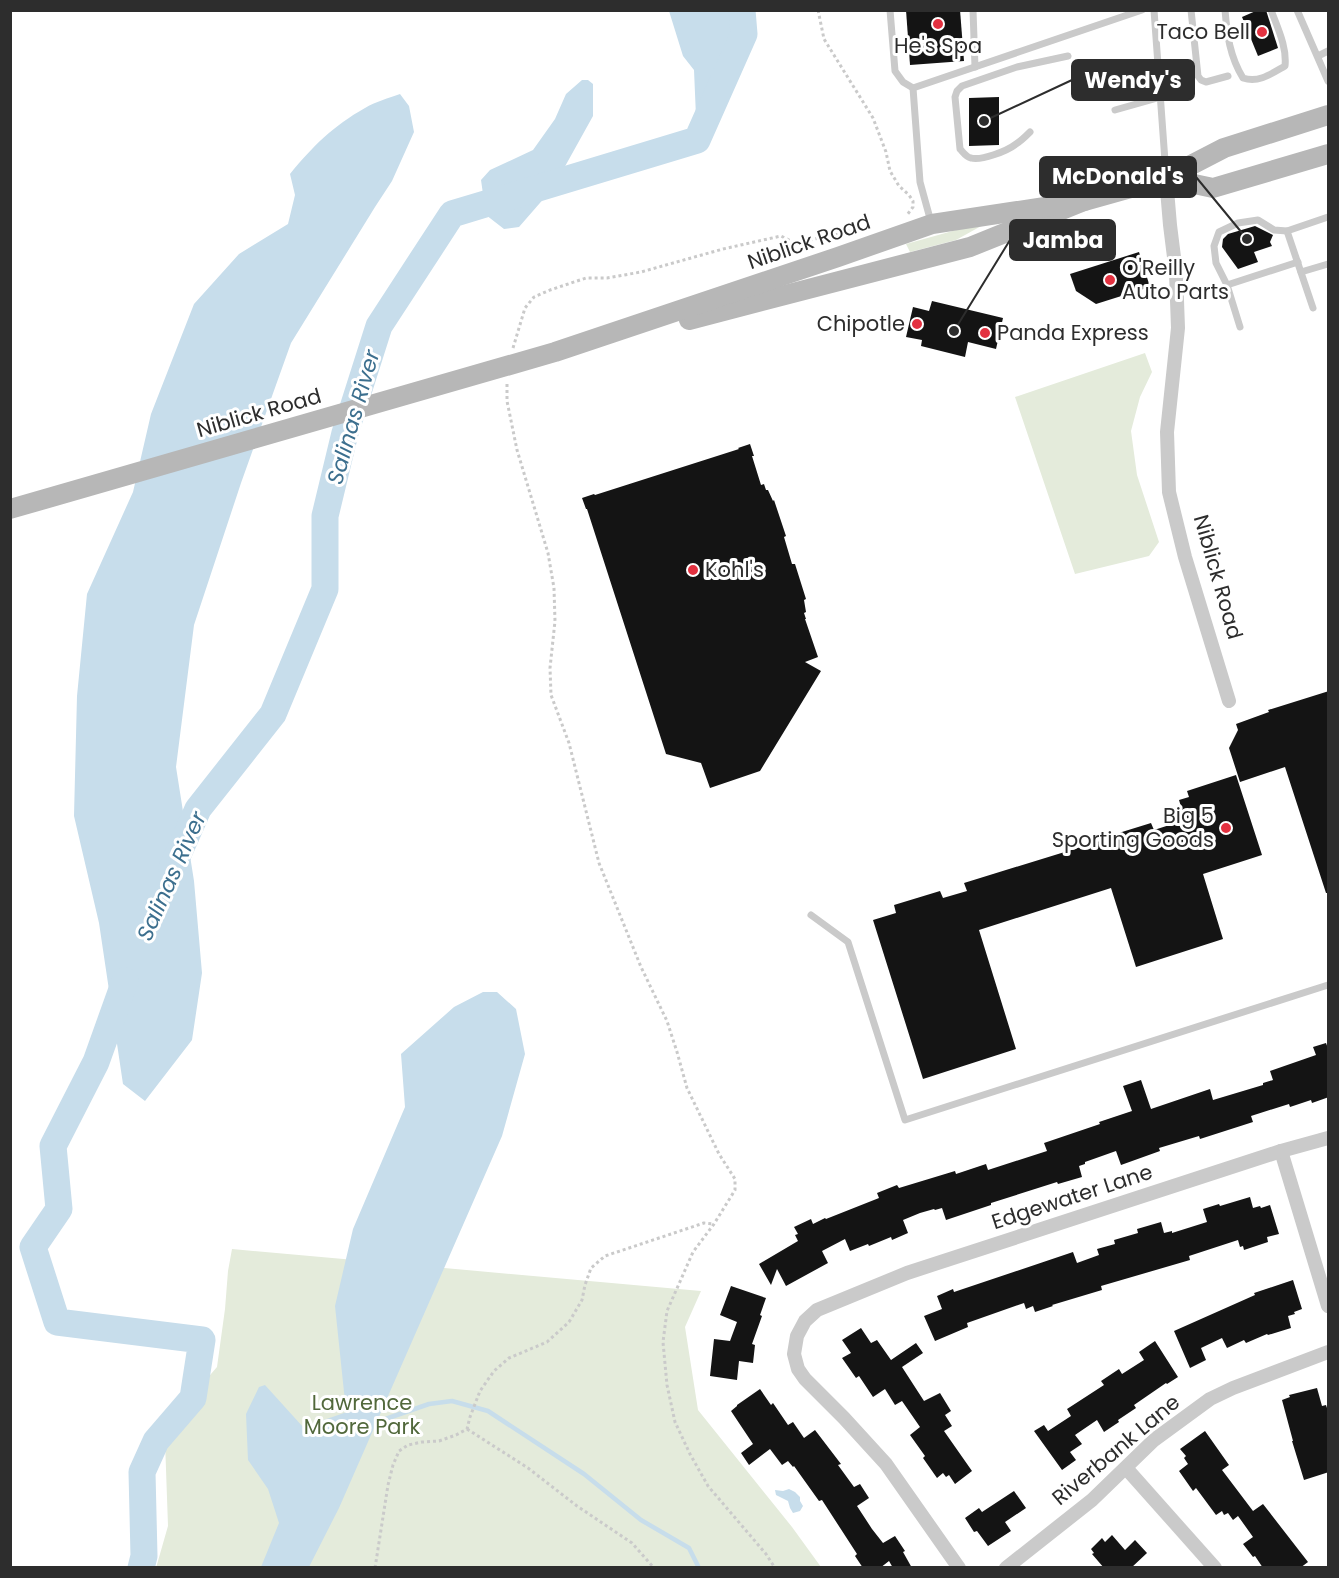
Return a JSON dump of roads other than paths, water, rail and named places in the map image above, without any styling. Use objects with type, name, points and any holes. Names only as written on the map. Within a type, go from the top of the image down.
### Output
[{"type":"main road","name":"Niblick Road","points":[[10,509],[555,352],[970,247],[1084,201],[1166,178],[1224,147],[1329,115]]},
{"type":"main road","name":"Niblick Road","points":[[1166,178],[1213,188],[1329,153]]},
{"type":"main road","name":"Niblick Road","points":[[555,352],[838,258],[932,224],[1084,201]]},
{"type":"street","name":"Niblick Road","points":[[1166,178],[1176,273],[1178,328],[1167,432],[1169,492],[1185,557],[1229,701]]},
{"type":"street","name":"Edgewater Lane","points":[[959,1568],[886,1464],[798,1369],[794,1354],[797,1336],[805,1321],[817,1310],[907,1273],[1281,1151],[1329,1138]]},
{"type":"street","points":[[1281,1151],[1329,1306]]},
{"type":"street","name":"Riverbank Lane","points":[[1006,1568],[1092,1500],[1154,1440],[1210,1399],[1329,1352]]},
{"type":"street","points":[[1126,1468],[1215,1568]]},
{"type":"lane","points":[[890,10],[895,71],[903,82],[913,88],[1142,10]]},
{"type":"lane","points":[[973,10],[975,67]]},
{"type":"lane","points":[[1154,10],[1166,178]]},
{"type":"lane","points":[[1191,10],[1198,76],[1206,82],[1228,76]]},
{"type":"lane","points":[[1225,10],[1227,38],[1237,69],[1243,78],[1252,81],[1268,76],[1285,66],[1286,56],[1283,42],[1271,10]]},
{"type":"lane","points":[[1297,10],[1329,81]]},
{"type":"lane","points":[[1318,56],[1329,51]]},
{"type":"lane","points":[[1030,132],[1003,152],[971,159],[960,149],[955,97],[957,91],[962,86],[1017,67],[1068,56]]},
{"type":"lane","points":[[913,88],[920,182],[932,224]]},
{"type":"lane","points":[[1115,110],[1161,97]]},
{"type":"lane","points":[[1240,327],[1227,285],[1216,263],[1214,246],[1219,232],[1238,223],[1258,220],[1274,230],[1287,231],[1329,217]]},
{"type":"lane","points":[[1287,231],[1313,308]]},
{"type":"lane","points":[[1227,285],[1298,262]]},
{"type":"lane","points":[[1301,272],[1329,264]]},
{"type":"lane","points":[[812,915],[848,942],[905,1120],[1329,985]]},
{"type":"water","points":[[669,11],[742,11],[744,34],[697,140],[694,70],[683,56]]},
{"type":"water","points":[[582,80],[588,80],[593,84],[593,116],[553,188],[519,227],[504,229],[486,215],[481,180],[490,170],[533,150],[555,119],[566,94]]},
{"type":"water","points":[[400,94],[409,106],[414,132],[392,181],[291,343],[194,625],[176,767],[194,881],[202,973],[192,1040],[145,1101],[123,1084],[99,923],[74,816],[77,696],[87,594],[133,492],[151,414],[194,304],[239,254],[288,224],[295,195],[290,174],[315,146],[333,129],[354,115],[373,104]]},
{"type":"water","points":[[483,992],[497,992],[516,1009],[525,1054],[502,1136],[339,1508],[309,1567],[261,1567],[279,1523],[268,1489],[248,1460],[246,1414],[259,1387],[265,1385],[303,1427],[347,1412],[335,1306],[353,1229],[405,1107],[401,1054],[454,1007]]},
{"type":"water","points":[[789,1489],[800,1497],[803,1506],[800,1511],[793,1513],[788,1501],[776,1495],[775,1490]]},
{"type":"waterway","name":"Salinas River","points":[[172,868],[198,809],[273,714],[325,589],[325,516],[345,433],[379,326],[452,214],[697,140],[744,34],[742,10]]},
{"type":"waterway","name":"Salinas River","points":[[125,981],[96,1062],[53,1146],[59,1209],[33,1247],[57,1322],[202,1340],[193,1398],[156,1441],[142,1472],[144,1556],[141,1568]]},
{"type":"waterway","points":[[371,1424],[429,1404],[452,1401],[488,1411],[584,1474],[641,1520],[689,1548],[699,1568]]},
{"type":"place","name":"He's Spa","points":[[938,24]]},
{"type":"place","name":"Taco Bell","points":[[1262,32]]},
{"type":"place","name":"Wendy's","points":[[984,121]]},
{"type":"place","name":"McDonald's","points":[[1247,239]]},
{"type":"place","name":"O'Reilly Auto Parts","points":[[1110,280]]},
{"type":"place","name":"Chipotle","points":[[917,324]]},
{"type":"place","name":"Jamba","points":[[954,331]]},
{"type":"place","name":"Panda Express","points":[[985,333]]},
{"type":"place","name":"Kohl's","points":[[693,570]]},
{"type":"place","name":"Big 5 Sporting Goods","points":[[1226,828]]},
{"type":"park label","name":"Lawrence Moore Park","points":[[362,1415]]}]
